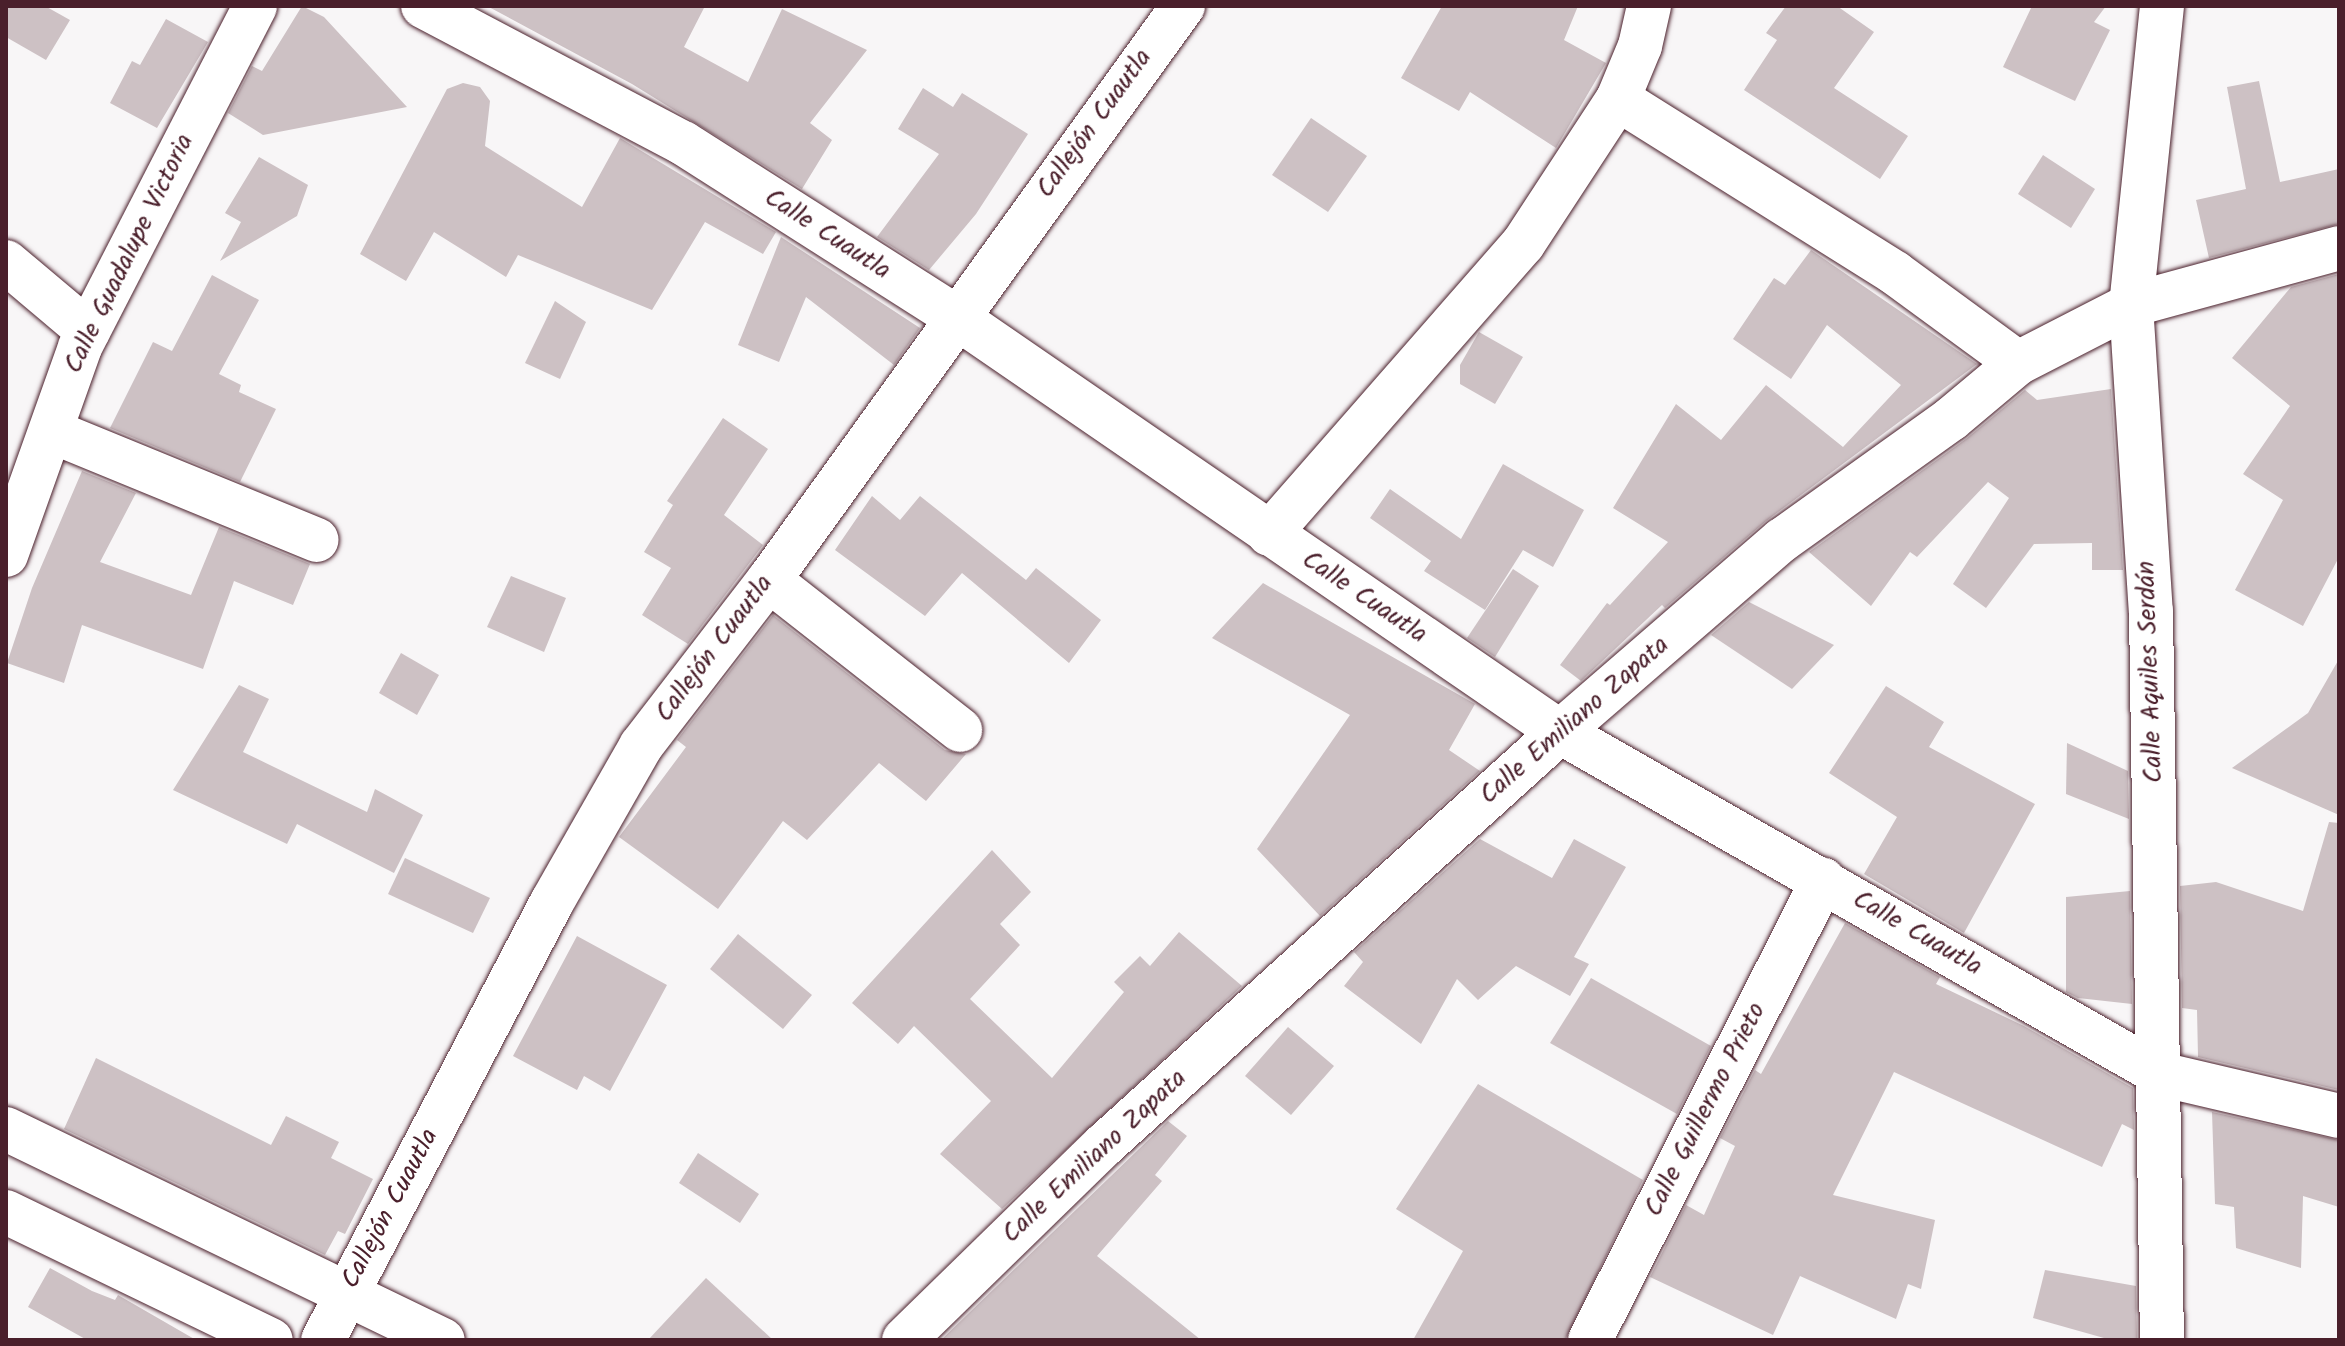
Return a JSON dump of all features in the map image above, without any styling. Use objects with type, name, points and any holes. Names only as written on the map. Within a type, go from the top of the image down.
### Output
[{"type":"street","name":"Calle Guadalupe Victoria","points":[[6,555],[88,331],[255,6]]},
{"type":"street","name":"Calle Cuautla","points":[[423,6],[683,143],[956,317],[1560,732],[2160,1074],[2339,1116]]},
{"type":"street","name":"Callejón Cuautla","points":[[323,1340],[552,902],[641,746],[769,580],[1183,6]]},
{"type":"street","points":[[1269,534],[1523,244],[1618,99],[1640,46],[1649,6]]},
{"type":"street","name":"Calle Aquiles Serdán","points":[[2162,6],[2131,305],[2151,611],[2162,1340]]},
{"type":"street","points":[[1618,99],[1895,273],[2018,363]]},
{"type":"street","name":"Calle Emiliano Zapata","points":[[904,1340],[1104,1145],[1560,732],[1782,540],[1951,419],[2018,363],[2131,305],[2339,248]]},
{"type":"street","points":[[6,262],[88,331]]},
{"type":"street","points":[[51,431],[317,540]]},
{"type":"street","points":[[769,580],[960,730]]},
{"type":"street","name":"Calle Guillermo Prieto","points":[[1590,1340],[1823,880]]},
{"type":"street","points":[[6,1129],[443,1340]]},
{"type":"street","points":[[6,1212],[271,1340]]},
{"type":"building","points":[[6,6],[45,6],[70,20],[46,60],[6,37]]},
{"type":"building","points":[[302,6],[324,17],[407,107],[263,135],[228,113],[252,66],[262,71]]},
{"type":"building","points":[[487,6],[705,6],[684,47],[748,82],[782,9],[867,50],[810,123],[832,140],[802,189],[632,84]]},
{"type":"building","points":[[1442,6],[1578,6],[1564,40],[1606,63],[1556,148],[1470,92],[1459,111],[1401,78]]},
{"type":"building","points":[[1786,6],[1837,6],[1874,32],[1834,88],[1908,136],[1880,179],[1744,90],[1777,40],[1766,33]]},
{"type":"building","points":[[2032,6],[2106,6],[2094,22],[2110,30],[2075,101],[2003,67]]},
{"type":"building","points":[[166,19],[208,42],[157,128],[110,103],[132,61],[140,65]]},
{"type":"building","points":[[2259,81],[2280,182],[2339,169],[2339,224],[2209,258],[2196,200],[2246,189],[2227,87]]},
{"type":"building","points":[[463,83],[480,87],[490,101],[485,146],[582,207],[620,138],[776,232],[763,254],[705,222],[652,310],[518,255],[506,277],[434,232],[406,281],[360,254],[447,89]]},
{"type":"building","points":[[923,88],[953,107],[962,93],[1028,134],[976,214],[929,270],[877,237],[939,154],[898,129]]},
{"type":"building","points":[[1311,118],[1367,156],[1328,212],[1272,175]]},
{"type":"building","points":[[2043,155],[2095,189],[2071,228],[2018,194]]},
{"type":"building","points":[[259,157],[308,185],[297,216],[220,261],[241,222],[225,213]]},
{"type":"building","points":[[781,237],[920,328],[894,365],[806,297],[779,362],[738,345]]},
{"type":"building","points":[[1811,250],[1977,364],[1766,521],[1665,608],[1662,605],[1581,681],[1560,665],[1607,603],[1610,605],[1668,542],[1613,508],[1676,404],[1721,440],[1766,385],[1843,447],[1901,385],[1827,325],[1791,379],[1733,339],[1774,278],[1785,285]]},
{"type":"building","points":[[2339,274],[2339,557],[2303,626],[2235,590],[2283,500],[2243,474],[2290,406],[2232,358],[2291,287]]},
{"type":"building","points":[[212,275],[259,300],[219,374],[241,385],[239,392],[276,409],[240,482],[110,428],[153,342],[172,351]]},
{"type":"building","points":[[555,301],[586,322],[560,379],[525,363]]},
{"type":"building","points":[[1479,332],[1523,357],[1495,404],[1460,384],[1460,365]]},
{"type":"building","points":[[2111,389],[2123,570],[2092,570],[2092,543],[2034,544],[1986,608],[1953,584],[2009,498],[1988,482],[1917,557],[1910,552],[1871,606],[1809,552],[1966,439],[2025,390],[2037,400]]},
{"type":"building","points":[[723,418],[768,449],[724,515],[763,545],[688,644],[642,615],[671,568],[644,552],[673,505],[667,501]]},
{"type":"building","points":[[1503,464],[1584,510],[1553,567],[1523,550],[1485,610],[1424,571],[1431,561],[1370,518],[1390,489],[1461,539]]},
{"type":"building","points":[[82,471],[136,493],[100,562],[191,595],[219,527],[310,564],[293,605],[234,581],[203,669],[82,625],[64,683],[7,663],[32,588]]},
{"type":"building","points":[[872,496],[900,520],[920,496],[1026,580],[1036,568],[1101,620],[1069,663],[962,573],[925,616],[835,550]]},
{"type":"building","points":[[1513,569],[1539,586],[1495,657],[1467,638]]},
{"type":"building","points":[[511,576],[566,598],[544,652],[487,627]]},
{"type":"building","points":[[1263,583],[1475,704],[1449,750],[1480,771],[1320,916],[1257,849],[1350,715],[1212,638]]},
{"type":"building","points":[[1749,602],[1834,645],[1792,689],[1711,635]]},
{"type":"building","points":[[773,615],[945,750],[966,754],[926,801],[879,763],[807,840],[783,821],[718,909],[619,837],[686,747],[677,740]]},
{"type":"building","points":[[401,653],[439,675],[417,715],[379,693]]},
{"type":"building","points":[[2339,659],[2339,815],[2232,768],[2308,713]]},
{"type":"building","points":[[239,685],[269,699],[243,752],[367,812],[375,789],[423,815],[394,873],[297,824],[287,844],[173,790]]},
{"type":"building","points":[[1886,686],[1944,722],[1929,747],[2035,804],[1964,933],[1864,874],[1897,817],[1829,773]]},
{"type":"building","points":[[2067,743],[2128,771],[2129,819],[2066,794]]},
{"type":"building","points":[[2329,822],[2339,823],[2339,1090],[2198,1057],[2197,1010],[2182,1008],[2180,886],[2216,882],[2303,911]]},
{"type":"building","points":[[1480,839],[1552,878],[1574,839],[1626,867],[1574,957],[1589,964],[1570,996],[1516,966],[1478,1000],[1457,979],[1421,1044],[1344,986],[1363,962],[1354,952]]},
{"type":"building","points":[[992,850],[1031,892],[1000,924],[1020,945],[970,999],[1052,1078],[1124,992],[1114,982],[1140,956],[1150,966],[1179,932],[1242,986],[1002,1209],[940,1154],[991,1101],[914,1026],[898,1044],[852,1003]]},
{"type":"building","points":[[405,858],[490,898],[473,933],[388,894]]},
{"type":"building","points":[[2130,891],[2132,1004],[2078,998],[2066,992],[2066,897]]},
{"type":"building","points":[[1845,923],[1940,977],[1936,984],[2024,1026],[2133,1088],[2134,1130],[2122,1124],[2102,1167],[1894,1072],[1833,1195],[1935,1220],[1921,1289],[1908,1284],[1896,1319],[1800,1276],[1773,1335],[1650,1277],[1686,1205],[1704,1215],[1735,1146],[1720,1138],[1755,1070],[1761,1074]]},
{"type":"building","points":[[738,934],[812,995],[783,1029],[710,969]]},
{"type":"building","points":[[577,936],[667,985],[610,1091],[584,1076],[577,1090],[513,1056]]},
{"type":"building","points":[[1591,978],[1711,1046],[1677,1114],[1550,1043]]},
{"type":"building","points":[[1288,1027],[1334,1066],[1291,1115],[1245,1076]]},
{"type":"building","points":[[96,1058],[271,1145],[286,1116],[339,1142],[331,1158],[373,1179],[345,1234],[338,1231],[325,1255],[64,1129]]},
{"type":"building","points":[[1478,1084],[1643,1180],[1565,1340],[1413,1340],[1463,1251],[1396,1209]]},
{"type":"building","points":[[2212,1112],[2339,1140],[2339,1207],[2303,1196],[2301,1268],[2236,1248],[2234,1207],[2215,1204]]},
{"type":"building","points":[[1168,1121],[1187,1136],[1155,1175],[1162,1181],[1097,1256],[1201,1340],[941,1340]]},
{"type":"building","points":[[698,1153],[759,1194],[740,1223],[679,1183]]},
{"type":"building","points":[[50,1268],[92,1291],[115,1300],[118,1295],[196,1340],[87,1340],[28,1307]]},
{"type":"building","points":[[2045,1270],[2136,1286],[2137,1340],[2111,1340],[2033,1318]]},
{"type":"building","points":[[706,1278],[773,1340],[648,1340]]}]
